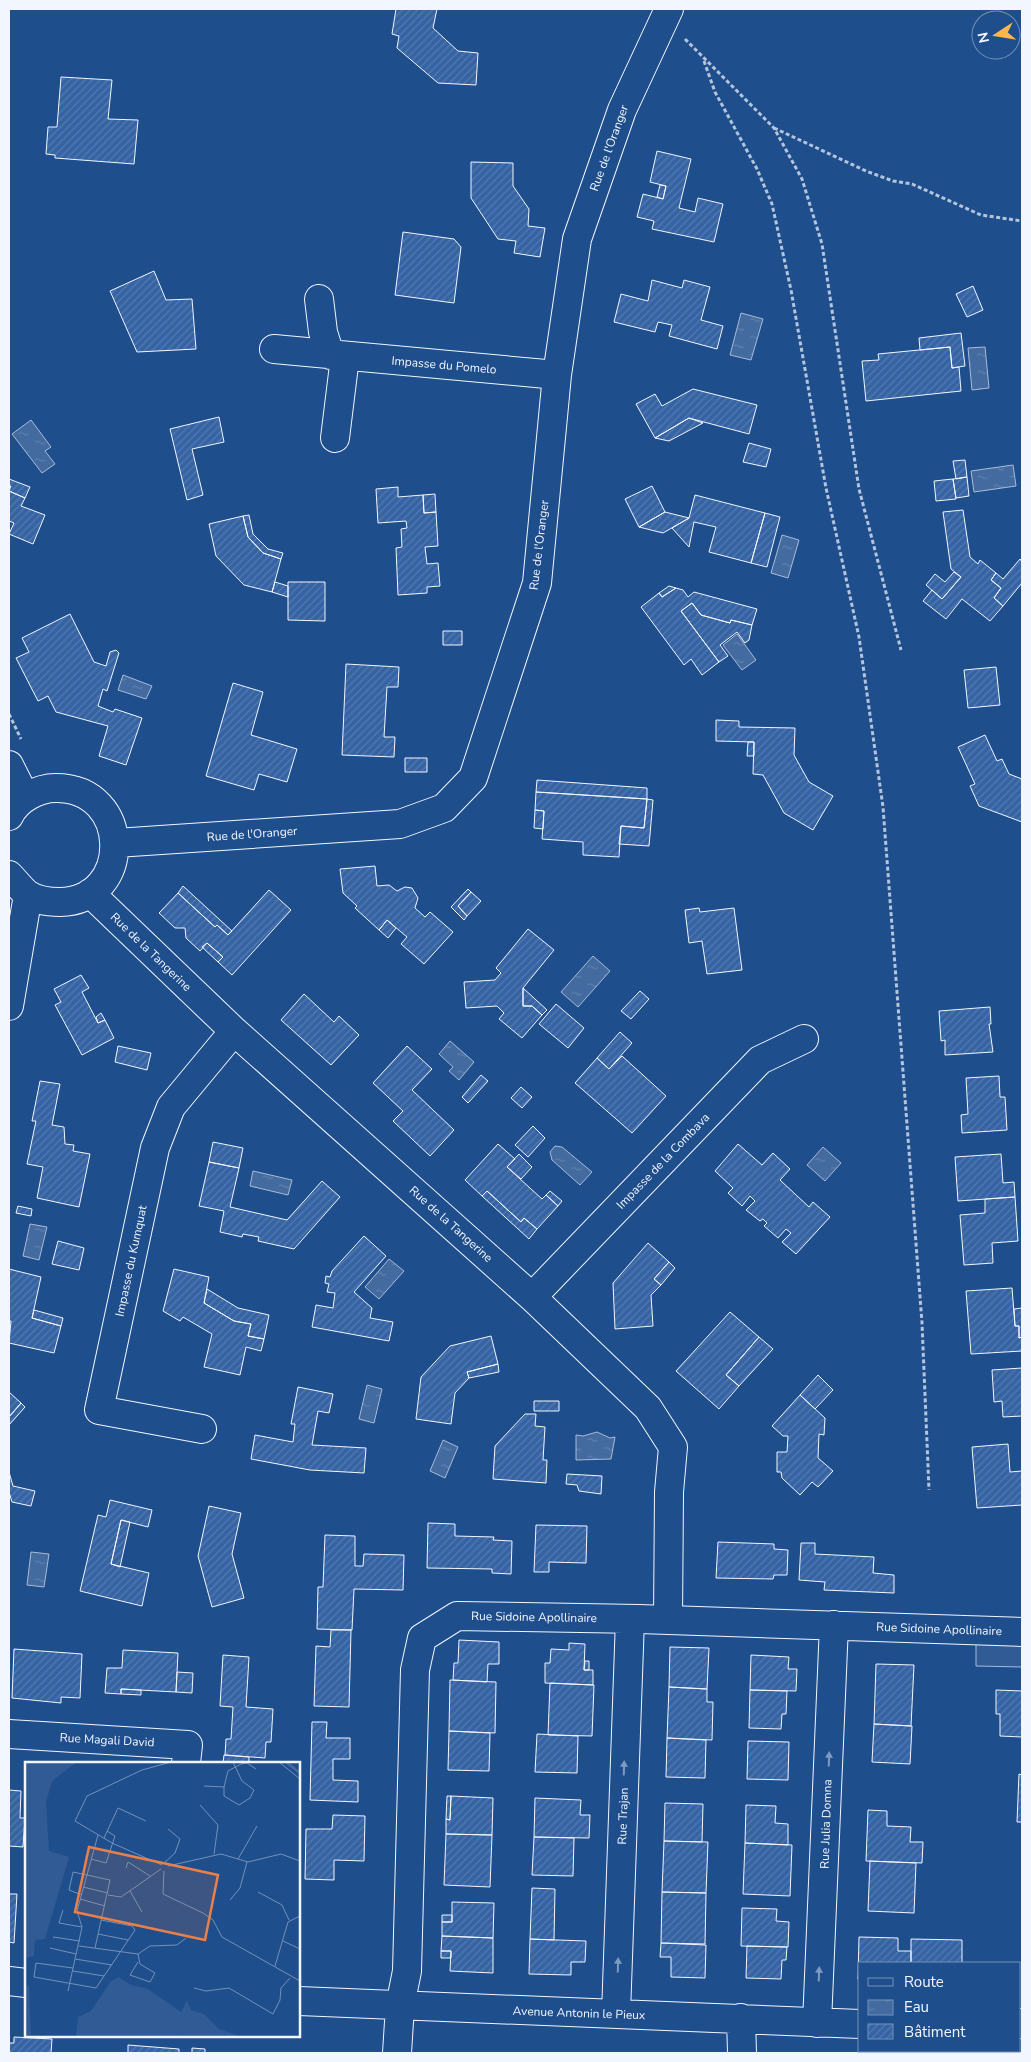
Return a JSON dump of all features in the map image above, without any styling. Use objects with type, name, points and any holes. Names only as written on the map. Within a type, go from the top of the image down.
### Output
[{"type":"street","name":"Rue de l'Oranger","points":[[116,843],[400,824],[444,808],[473,778],[537,583],[558,375],[577,239],[622,110],[667,12]]},
{"type":"street","points":[[319,299],[322,332],[338,356],[335,438]]},
{"type":"street","name":"Impasse du Pomelo","points":[[274,349],[558,375]]},
{"type":"street","points":[[9,765],[13,808],[48,788],[67,788],[86,794],[102,807],[111,824],[116,843],[113,863],[104,880],[90,893],[70,902],[48,902],[28,895],[9,875]]},
{"type":"street","name":"Rue de la Tangerine","points":[[90,893],[234,1031],[532,1296],[648,1408],[673,1447],[669,1492],[668,1620]]},
{"type":"street","points":[[9,1006],[28,895]]},
{"type":"street","name":"Impasse du Kumquat","points":[[202,1429],[99,1410],[155,1148],[171,1107],[234,1031]]},
{"type":"street","name":"Impasse de la Combava","points":[[532,1296],[760,1060],[804,1039]]},
{"type":"street","name":"Rue Sidoine Apollinaire","points":[[397,2053],[400,2006],[407,1971],[416,1670],[422,1638],[458,1616],[668,1620],[1022,1632]]},
{"type":"street","name":"Rue Trajan","points":[[616,2014],[630,1619]]},
{"type":"street","name":"Rue Julia Domna","points":[[817,2023],[834,1625]]},
{"type":"street","name":"Rue Magali David","points":[[9,1734],[188,1745],[186,1762]]},
{"type":"street","points":[[9,1981],[25,1982]]},
{"type":"street","name":"Avenue Antonin le Pieux","points":[[300,2000],[400,2006],[858,2024]]},
{"type":"street","points":[[741,2018],[742,2053]]},
{"type":"path","points":[[667,12],[704,61],[737,90],[774,128],[802,179],[822,244],[859,489],[902,650]]},
{"type":"path","points":[[704,61],[715,92],[757,169],[772,204],[791,290],[826,488],[859,637],[883,807],[922,1324],[929,1490]]},
{"type":"path","points":[[774,128],[893,182],[912,184],[981,215],[1022,221]]},
{"type":"shaded area","points":[[976,1642],[1022,1643],[1022,1667],[976,1666]]},
{"type":"water","points":[[741,313],[763,319],[751,360],[730,355]]},
{"type":"water","points":[[985,347],[989,388],[972,390],[968,348]]},
{"type":"water","points":[[31,420],[51,447],[45,451],[55,464],[42,473],[12,434]]},
{"type":"water","points":[[1013,465],[1016,486],[974,492],[971,471]]},
{"type":"water","points":[[782,535],[799,540],[788,578],[771,573]]},
{"type":"water","points":[[737,634],[756,660],[742,670],[723,645]]},
{"type":"water","points":[[123,675],[152,686],[146,699],[118,690]]},
{"type":"water","points":[[593,956],[610,971],[578,1007],[561,992]]},
{"type":"water","points":[[450,1041],[474,1062],[459,1080],[449,1071],[453,1067],[439,1054]]},
{"type":"water","points":[[555,1146],[562,1147],[592,1172],[580,1185],[552,1160],[550,1152]]},
{"type":"water","points":[[823,1147],[841,1163],[825,1181],[807,1165]]},
{"type":"water","points":[[253,1171],[292,1180],[288,1195],[250,1186]]},
{"type":"water","points":[[30,1224],[47,1227],[39,1260],[23,1256]]},
{"type":"water","points":[[389,1259],[404,1271],[379,1299],[365,1287]]},
{"type":"water","points":[[367,1385],[382,1389],[374,1423],[359,1419]]},
{"type":"water","points":[[597,1432],[610,1438],[615,1437],[611,1459],[576,1460],[576,1435],[583,1436]]},
{"type":"water","points":[[443,1440],[458,1447],[445,1478],[430,1471]]},
{"type":"water","points":[[31,1552],[49,1554],[44,1587],[27,1585]]},
{"type":"building","points":[[396,9],[437,9],[433,28],[458,51],[478,53],[476,85],[438,83],[397,48],[399,36],[392,34]]},
{"type":"building","points":[[61,77],[112,80],[108,119],[138,120],[134,164],[55,158],[55,155],[46,154],[48,127],[57,127]]},
{"type":"building","points":[[657,151],[691,159],[679,208],[695,212],[698,198],[723,204],[714,242],[652,229],[654,221],[637,217],[643,194],[663,199],[666,186],[650,182]]},
{"type":"building","points":[[471,162],[513,163],[513,186],[529,209],[528,226],[545,228],[540,257],[514,253],[516,241],[498,239],[471,198]]},
{"type":"building","points":[[660,185],[666,186],[663,199],[657,197]]},
{"type":"building","points":[[403,232],[454,239],[461,247],[454,303],[395,295]]},
{"type":"building","points":[[154,271],[166,300],[192,299],[196,349],[137,352],[110,291]]},
{"type":"building","points":[[652,280],[682,288],[684,280],[710,287],[701,320],[723,326],[717,349],[669,336],[672,325],[658,322],[655,332],[614,322],[621,294],[648,301]]},
{"type":"building","points":[[973,286],[983,310],[967,317],[956,294]]},
{"type":"building","points":[[961,333],[965,366],[952,368],[950,347],[920,350],[919,338]]},
{"type":"building","points":[[950,347],[952,368],[959,367],[961,391],[866,401],[862,361],[879,360],[878,354]]},
{"type":"building","points":[[693,389],[757,405],[749,434],[689,418],[655,438],[636,404],[655,394],[662,406]]},
{"type":"building","points":[[219,417],[224,442],[192,449],[203,495],[187,500],[170,429]]},
{"type":"building","points":[[689,418],[703,423],[669,441],[655,438]]},
{"type":"building","points":[[749,443],[771,449],[766,467],[743,462]]},
{"type":"building","points":[[965,460],[967,477],[956,479],[953,461]]},
{"type":"building","points":[[967,477],[969,496],[956,498],[953,479]]},
{"type":"building","points":[[9,479],[30,487],[25,498],[9,491],[11,486],[9,486]]},
{"type":"building","points":[[953,479],[956,499],[936,501],[934,481]]},
{"type":"building","points":[[652,486],[665,512],[639,527],[625,499]]},
{"type":"building","points":[[398,487],[398,497],[423,495],[424,513],[436,512],[438,546],[425,547],[427,564],[438,563],[440,586],[427,587],[427,593],[398,595],[396,548],[402,547],[401,529],[407,528],[406,521],[378,523],[376,489]]},
{"type":"building","points":[[9,491],[25,498],[21,506],[45,515],[33,544],[9,534],[14,523],[9,521]]},
{"type":"building","points":[[435,494],[436,512],[424,513],[423,495]]},
{"type":"building","points":[[695,495],[765,513],[751,563],[709,552],[716,527],[694,522],[689,547],[672,528],[689,518]]},
{"type":"building","points":[[963,510],[970,557],[978,564],[980,560],[996,573],[991,580],[1001,588],[994,598],[1003,606],[990,621],[962,599],[946,619],[923,601],[932,590],[942,599],[961,577],[951,569],[943,512]]},
{"type":"building","points":[[665,512],[689,518],[663,533],[639,527]]},
{"type":"building","points":[[765,513],[780,517],[767,567],[751,563]]},
{"type":"building","points":[[249,515],[253,534],[268,549],[283,553],[281,559],[263,553],[248,537],[243,516]]},
{"type":"building","points":[[243,516],[248,537],[263,553],[281,559],[272,592],[244,585],[216,556],[209,524]]},
{"type":"building","points":[[1020,559],[1022,562],[1022,583],[1003,606],[994,598],[1001,588],[991,580],[996,573],[1003,579]]},
{"type":"building","points":[[954,572],[961,577],[942,599],[926,585],[935,574],[945,582]]},
{"type":"building","points":[[275,582],[288,586],[288,597],[272,592]]},
{"type":"building","points":[[288,582],[325,582],[325,621],[288,620]]},
{"type":"building","points":[[669,586],[676,588],[662,597],[659,593]]},
{"type":"building","points":[[676,588],[683,590],[688,597],[694,592],[757,609],[752,625],[731,620],[730,623],[701,615],[692,603],[681,611],[719,662],[702,675],[691,659],[684,665],[641,607],[659,593],[662,597]]},
{"type":"building","points":[[692,603],[701,615],[730,623],[731,620],[752,625],[749,640],[745,643],[737,632],[720,645],[728,656],[719,662],[681,611]]},
{"type":"building","points":[[70,614],[94,662],[106,666],[110,652],[116,650],[119,653],[107,691],[103,689],[98,706],[113,712],[115,709],[142,718],[126,765],[99,756],[108,726],[56,712],[48,696],[38,701],[16,658],[29,652],[22,638]]},
{"type":"building","points":[[443,631],[462,631],[462,645],[443,645]]},
{"type":"building","points":[[346,664],[399,667],[398,687],[387,687],[384,737],[395,737],[394,757],[342,755]]},
{"type":"building","points":[[996,667],[1000,705],[968,708],[964,670]]},
{"type":"building","points":[[233,683],[263,692],[251,735],[297,749],[287,782],[259,774],[254,790],[206,776]]},
{"type":"building","points":[[716,720],[739,721],[739,727],[795,728],[794,755],[809,782],[833,796],[813,830],[784,813],[763,775],[753,774],[754,742],[716,741]]},
{"type":"building","points":[[985,735],[997,761],[1002,759],[1009,774],[1022,779],[1022,822],[979,806],[970,786],[975,784],[958,747]]},
{"type":"building","points":[[748,742],[754,742],[754,756],[747,756]]},
{"type":"building","points":[[405,758],[427,758],[427,772],[405,772]]},
{"type":"building","points":[[537,780],[647,788],[647,799],[536,792]]},
{"type":"building","points":[[536,792],[647,799],[644,828],[621,826],[619,857],[583,855],[583,842],[542,839],[544,811],[535,810]]},
{"type":"building","points":[[647,799],[653,800],[649,846],[619,844],[621,826],[644,828]]},
{"type":"building","points":[[535,810],[544,811],[543,829],[534,828]]},
{"type":"building","points":[[375,866],[377,886],[389,885],[397,891],[405,887],[412,888],[418,898],[415,908],[425,917],[430,912],[453,932],[424,964],[401,944],[407,937],[387,920],[379,930],[355,908],[357,906],[343,893],[340,869]]},
{"type":"building","points":[[183,886],[232,931],[228,935],[217,925],[215,927],[178,893]]},
{"type":"building","points":[[468,889],[471,892],[458,906],[467,916],[464,920],[451,907]]},
{"type":"building","points":[[269,890],[291,910],[232,975],[218,962],[223,957],[207,943],[200,951],[186,938],[185,928],[175,928],[159,913],[178,893],[215,927],[217,925],[228,935]]},
{"type":"building","points":[[471,892],[481,901],[467,916],[458,906]]},
{"type":"building","points":[[699,908],[700,912],[734,908],[742,970],[707,974],[702,941],[689,943],[685,910]]},
{"type":"building","points":[[387,920],[396,928],[388,938],[379,930]]},
{"type":"building","points":[[528,929],[554,950],[523,988],[523,1006],[532,1006],[542,1015],[522,1038],[499,1019],[504,1013],[497,1006],[466,1008],[464,982],[495,980],[501,973],[496,968]]},
{"type":"building","points":[[207,943],[223,957],[218,962],[202,947]]},
{"type":"building","points":[[81,975],[89,988],[82,992],[98,1023],[105,1020],[114,1038],[82,1055],[55,1005],[61,1002],[54,989]]},
{"type":"building","points":[[523,988],[547,1010],[542,1015],[532,1006],[523,1006]]},
{"type":"building","points":[[640,991],[649,999],[631,1019],[621,1011]]},
{"type":"building","points":[[304,994],[334,1022],[339,1016],[359,1035],[331,1065],[281,1020]]},
{"type":"building","points":[[556,1004],[584,1028],[568,1048],[539,1024]]},
{"type":"building","points":[[990,1007],[991,1024],[989,1024],[993,1052],[945,1055],[945,1040],[941,1041],[939,1011]]},
{"type":"building","points":[[101,1013],[105,1020],[98,1023],[96,1017]]},
{"type":"building","points":[[620,1032],[632,1043],[609,1069],[597,1058]]},
{"type":"building","points":[[118,1046],[151,1053],[147,1070],[115,1062]]},
{"type":"building","points":[[407,1046],[432,1069],[412,1090],[454,1130],[430,1156],[393,1121],[403,1111],[373,1083]]},
{"type":"building","points":[[622,1056],[666,1096],[632,1133],[575,1083],[597,1058],[609,1069]]},
{"type":"building","points":[[481,1075],[488,1081],[468,1103],[462,1097]]},
{"type":"building","points":[[999,1076],[1000,1097],[1005,1097],[1007,1130],[962,1133],[961,1115],[968,1114],[966,1078]]},
{"type":"building","points":[[40,1081],[60,1084],[52,1125],[64,1127],[65,1144],[74,1145],[73,1151],[90,1154],[79,1207],[37,1198],[43,1167],[27,1164],[36,1121],[32,1121]]},
{"type":"building","points":[[521,1087],[532,1097],[522,1108],[511,1098]]},
{"type":"building","points":[[533,1126],[545,1138],[528,1157],[515,1145]]},
{"type":"building","points":[[213,1142],[243,1148],[239,1168],[209,1162]]},
{"type":"building","points":[[498,1144],[515,1159],[507,1167],[542,1199],[546,1195],[558,1206],[537,1229],[524,1218],[521,1222],[487,1191],[482,1196],[465,1180]]},
{"type":"building","points":[[738,1144],[762,1165],[773,1153],[790,1169],[780,1180],[809,1207],[813,1202],[830,1217],[796,1254],[782,1242],[791,1233],[786,1229],[778,1238],[764,1226],[767,1223],[763,1219],[760,1221],[746,1210],[755,1201],[750,1196],[742,1206],[728,1193],[733,1188],[715,1171]]},
{"type":"building","points":[[519,1154],[532,1167],[521,1179],[507,1167]]},
{"type":"building","points":[[1001,1154],[1003,1183],[1014,1182],[1015,1197],[958,1201],[955,1157]]},
{"type":"building","points":[[209,1162],[239,1168],[230,1207],[287,1220],[322,1181],[340,1197],[294,1249],[258,1241],[259,1237],[243,1234],[242,1237],[220,1232],[224,1211],[199,1206]]},
{"type":"building","points":[[487,1191],[521,1222],[524,1218],[537,1229],[529,1239],[482,1196]]},
{"type":"building","points":[[550,1191],[562,1201],[558,1206],[546,1195]]},
{"type":"building","points":[[1015,1197],[1018,1241],[992,1243],[993,1263],[964,1265],[960,1215],[985,1213],[985,1199]]},
{"type":"building","points":[[18,1206],[32,1209],[31,1216],[16,1213]]},
{"type":"building","points":[[364,1236],[386,1256],[354,1292],[372,1308],[370,1318],[393,1322],[389,1341],[312,1327],[316,1305],[333,1308],[335,1293],[327,1292],[329,1284],[325,1283],[326,1276],[330,1277],[332,1271]]},
{"type":"building","points":[[58,1241],[84,1248],[79,1270],[52,1264]]},
{"type":"building","points":[[648,1243],[669,1262],[654,1279],[661,1285],[651,1295],[653,1326],[615,1329],[613,1283]]},
{"type":"building","points":[[669,1262],[675,1268],[661,1285],[654,1279]]},
{"type":"building","points":[[9,1269],[41,1277],[32,1318],[61,1326],[54,1353],[9,1343],[11,1321],[9,1321]]},
{"type":"building","points":[[174,1269],[209,1277],[204,1303],[234,1321],[251,1324],[248,1336],[264,1339],[261,1351],[246,1347],[240,1375],[204,1367],[212,1334],[183,1317],[180,1321],[163,1311]]},
{"type":"building","points":[[1012,1288],[1015,1326],[1019,1326],[1019,1338],[1022,1337],[1022,1351],[971,1354],[966,1291]]},
{"type":"building","points":[[207,1289],[238,1308],[269,1315],[264,1339],[248,1336],[251,1324],[234,1321],[204,1303]]},
{"type":"building","points":[[1022,1308],[1022,1337],[1019,1338],[1019,1326],[1015,1326],[1014,1309]]},
{"type":"building","points":[[34,1310],[63,1318],[61,1326],[32,1318]]},
{"type":"building","points":[[730,1312],[759,1337],[726,1375],[739,1386],[719,1409],[676,1371]]},
{"type":"building","points":[[491,1336],[498,1364],[467,1372],[469,1378],[455,1393],[451,1424],[416,1419],[421,1377],[450,1346]]},
{"type":"building","points":[[759,1337],[773,1349],[739,1386],[726,1375]]},
{"type":"building","points":[[498,1364],[499,1372],[469,1378],[467,1372]]},
{"type":"building","points":[[1022,1368],[1022,1416],[1003,1417],[1002,1401],[994,1402],[992,1370]]},
{"type":"building","points":[[818,1375],[833,1390],[815,1409],[800,1395]]},
{"type":"building","points":[[298,1387],[333,1394],[329,1413],[318,1411],[312,1445],[366,1448],[364,1473],[310,1470],[251,1459],[255,1435],[293,1442],[295,1424],[291,1424]]},
{"type":"building","points":[[9,1392],[21,1403],[9,1417]]},
{"type":"building","points":[[800,1395],[825,1418],[824,1435],[819,1434],[818,1458],[833,1471],[818,1487],[812,1482],[800,1495],[782,1478],[781,1472],[777,1472],[777,1452],[787,1452],[788,1436],[783,1436],[772,1426]]},
{"type":"building","points":[[534,1401],[559,1401],[559,1411],[534,1411]]},
{"type":"building","points":[[21,1403],[25,1407],[9,1425],[9,1417]]},
{"type":"building","points":[[525,1414],[536,1414],[535,1426],[545,1427],[543,1460],[547,1460],[546,1483],[493,1479],[495,1446]]},
{"type":"building","points":[[1008,1444],[1010,1472],[1022,1471],[1022,1505],[977,1508],[972,1447]]},
{"type":"building","points":[[9,1472],[13,1486],[35,1491],[31,1506],[12,1502],[9,1492]]},
{"type":"building","points":[[567,1474],[602,1476],[601,1494],[579,1491],[577,1485],[566,1484]]},
{"type":"building","points":[[110,1500],[152,1510],[148,1527],[121,1520],[111,1564],[149,1573],[142,1606],[80,1591],[98,1515],[106,1517]]},
{"type":"building","points":[[209,1506],[241,1513],[232,1554],[244,1598],[212,1607],[198,1556]]},
{"type":"building","points":[[121,1520],[130,1522],[120,1567],[111,1564]]},
{"type":"building","points":[[428,1523],[455,1524],[455,1536],[494,1537],[493,1540],[512,1541],[511,1574],[492,1573],[492,1569],[427,1568]]},
{"type":"building","points":[[536,1525],[587,1526],[586,1563],[549,1562],[549,1572],[534,1572]]},
{"type":"building","points":[[325,1535],[355,1536],[355,1566],[363,1566],[364,1554],[404,1555],[403,1590],[354,1589],[352,1630],[317,1629],[318,1587],[323,1587]]},
{"type":"building","points":[[718,1542],[774,1544],[774,1549],[788,1550],[787,1575],[774,1575],[773,1579],[716,1578]]},
{"type":"building","points":[[801,1543],[815,1543],[815,1554],[874,1557],[873,1573],[894,1575],[894,1593],[824,1590],[825,1582],[799,1580]]},
{"type":"building","points":[[331,1630],[351,1630],[349,1707],[314,1706],[316,1646],[330,1647]]},
{"type":"building","points":[[459,1640],[499,1642],[499,1664],[488,1664],[487,1682],[453,1680],[454,1663],[458,1663]]},
{"type":"building","points":[[569,1643],[585,1644],[584,1670],[593,1670],[593,1685],[545,1683],[545,1663],[550,1663],[551,1649],[569,1650]]},
{"type":"building","points":[[670,1647],[709,1648],[707,1689],[669,1687]]},
{"type":"building","points":[[14,1649],[82,1654],[80,1698],[61,1697],[61,1703],[12,1698]]},
{"type":"building","points":[[123,1650],[178,1653],[176,1692],[121,1689],[121,1694],[105,1693],[107,1668],[122,1668]]},
{"type":"building","points":[[223,1655],[249,1657],[246,1707],[273,1709],[271,1742],[266,1742],[265,1758],[225,1755],[226,1739],[231,1739],[233,1707],[220,1706]]},
{"type":"building","points":[[751,1655],[789,1657],[788,1669],[797,1669],[796,1691],[750,1690]]},
{"type":"building","points":[[585,1661],[589,1661],[589,1670],[584,1670]]},
{"type":"building","points":[[876,1664],[914,1665],[911,1726],[874,1724]]},
{"type":"building","points":[[177,1672],[193,1673],[192,1693],[176,1692]]},
{"type":"building","points":[[450,1680],[496,1682],[495,1733],[449,1731]]},
{"type":"building","points":[[550,1683],[594,1685],[592,1736],[548,1735]]},
{"type":"building","points":[[669,1687],[707,1689],[707,1702],[713,1702],[712,1740],[667,1738]]},
{"type":"building","points":[[121,1689],[141,1690],[141,1695],[121,1694]]},
{"type":"building","points":[[750,1690],[787,1691],[786,1714],[782,1714],[781,1729],[749,1728]]},
{"type":"building","points":[[996,1690],[1022,1691],[1022,1737],[1000,1736],[1000,1714],[996,1714]]},
{"type":"building","points":[[312,1722],[327,1722],[326,1738],[350,1738],[350,1759],[333,1759],[333,1780],[358,1781],[358,1802],[310,1800]]},
{"type":"building","points":[[874,1724],[912,1726],[910,1764],[872,1762]]},
{"type":"building","points":[[449,1731],[490,1733],[489,1771],[448,1770]]},
{"type":"building","points":[[537,1734],[578,1736],[577,1773],[535,1772]]},
{"type":"building","points":[[667,1738],[706,1740],[705,1778],[666,1777]]},
{"type":"building","points":[[748,1741],[789,1742],[788,1780],[747,1779]]},
{"type":"building","points":[[224,1755],[249,1757],[249,1762],[223,1762]]},
{"type":"building","points":[[1019,1774],[1022,1775],[1022,1822],[1017,1822]]},
{"type":"building","points":[[9,1790],[21,1791],[20,1818],[25,1818],[23,1847],[9,1846]]},
{"type":"building","points":[[447,1796],[451,1796],[450,1820],[446,1819]]},
{"type":"building","points":[[451,1796],[493,1798],[492,1835],[446,1834],[446,1819],[450,1820]]},
{"type":"building","points":[[535,1798],[581,1800],[580,1815],[590,1815],[589,1838],[534,1837]]},
{"type":"building","points":[[665,1803],[703,1804],[702,1842],[664,1841]]},
{"type":"building","points":[[746,1805],[776,1806],[775,1823],[788,1824],[788,1845],[745,1843]]},
{"type":"building","points":[[868,1810],[887,1811],[887,1826],[911,1827],[910,1842],[923,1842],[922,1863],[866,1861]]},
{"type":"building","points":[[333,1815],[365,1816],[364,1861],[334,1860],[334,1880],[305,1879],[306,1829],[332,1829]]},
{"type":"building","points":[[446,1834],[492,1835],[490,1887],[444,1885]]},
{"type":"building","points":[[534,1837],[574,1838],[573,1876],[532,1875]]},
{"type":"building","points":[[664,1841],[708,1842],[706,1893],[662,1892]]},
{"type":"building","points":[[745,1843],[792,1845],[790,1896],[743,1894]]},
{"type":"building","points":[[870,1861],[916,1863],[914,1913],[868,1911]]},
{"type":"building","points":[[532,1888],[555,1889],[554,1940],[530,1939]]},
{"type":"building","points":[[662,1892],[706,1893],[705,1944],[661,1943]]},
{"type":"building","points":[[9,1894],[17,1894],[14,1943],[9,1942]]},
{"type":"building","points":[[452,1902],[494,1903],[493,1938],[442,1936],[442,1922],[452,1922]]},
{"type":"building","points":[[742,1908],[777,1909],[776,1921],[789,1922],[788,1947],[741,1946]]},
{"type":"building","points":[[442,1915],[452,1915],[452,1922],[442,1922]]},
{"type":"building","points":[[442,1936],[493,1938],[493,1973],[450,1971],[451,1951],[441,1951]]},
{"type":"building","points":[[859,1937],[898,1938],[898,1951],[911,1951],[911,1962],[858,1962]]},
{"type":"building","points":[[530,1939],[586,1941],[585,1962],[571,1962],[571,1975],[529,1974]]},
{"type":"building","points":[[911,1939],[962,1940],[962,1962],[911,1962]]},
{"type":"building","points":[[661,1943],[706,1945],[705,1978],[671,1977],[671,1957],[660,1957]]},
{"type":"building","points":[[747,1946],[787,1947],[786,1960],[782,1960],[781,1979],[746,1978]]},
{"type":"building","points":[[441,1951],[451,1951],[451,1958],[441,1958]]},
{"type":"building","points":[[14,2037],[52,2039],[51,2053],[9,2053],[9,2043],[14,2043]]},
{"type":"building","points":[[128,2045],[179,2049],[179,2053],[128,2053]]},
{"type":"building","points":[[192,2048],[205,2049],[205,2053],[192,2053]]}]
